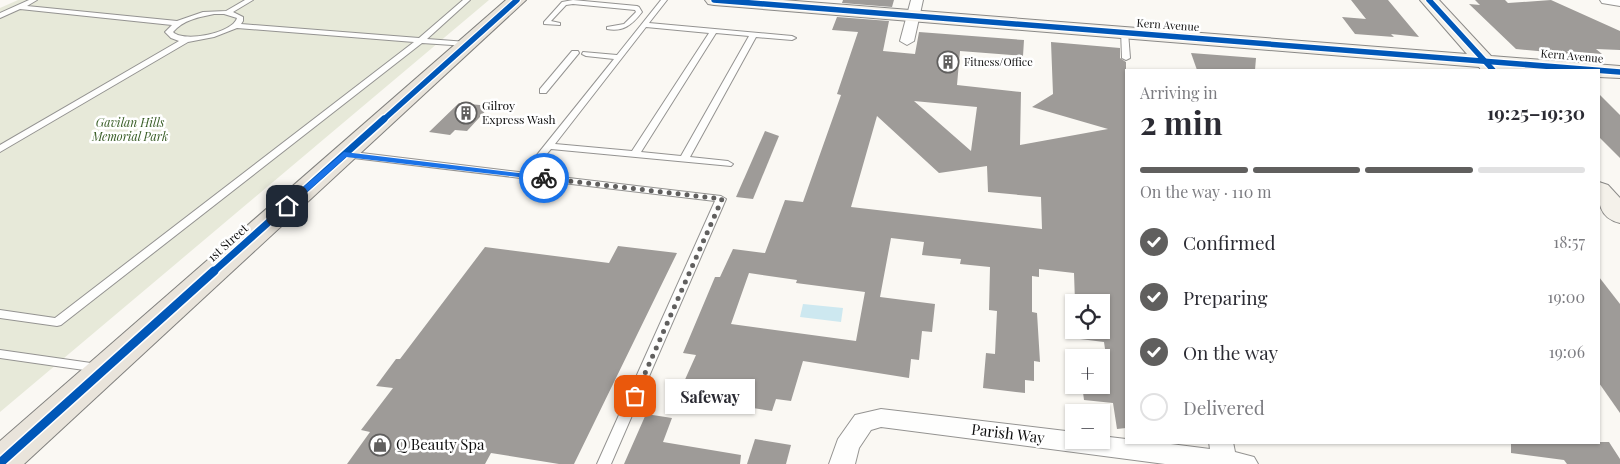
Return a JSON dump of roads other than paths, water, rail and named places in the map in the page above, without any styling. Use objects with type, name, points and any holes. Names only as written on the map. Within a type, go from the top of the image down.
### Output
[{"type":"main road","name":"1st Street","points":[[0,464],[517,0]]},
{"type":"street","name":"Kern Avenue","points":[[714,0],[915,8],[1124,32],[1488,65],[1563,69]]},
{"type":"street","points":[[1429,0],[1488,65]]},
{"type":"street","points":[[1606,0],[1620,2]]},
{"type":"street","points":[[907,41],[915,8]]},
{"type":"street","name":"Kern Avenue","points":[[1600,71],[1620,72]]},
{"type":"street","points":[[1600,191],[1620,215]]},
{"type":"street","name":"Parish Way","points":[[842,464],[847,446],[863,422],[881,418],[1229,458]]},
{"type":"lane","points":[[0,16],[34,0]]},
{"type":"lane","points":[[228,12],[240,17],[240,21],[236,26],[216,35],[187,39],[171,36],[169,32],[178,23],[199,15],[228,12],[250,0]]},
{"type":"lane","points":[[0,314],[57,322],[420,41],[467,0]]},
{"type":"lane","points":[[530,176],[535,163],[664,0]]},
{"type":"lane","points":[[558,24],[546,23],[564,3],[573,2],[637,8],[639,12],[629,25],[621,29],[609,28]]},
{"type":"lane","points":[[19,7],[178,23]]},
{"type":"lane","points":[[644,25],[792,38]]},
{"type":"lane","points":[[236,26],[467,44]]},
{"type":"lane","points":[[635,154],[714,32]]},
{"type":"lane","points":[[1124,32],[1126,58]]},
{"type":"lane","points":[[684,159],[753,35]]},
{"type":"lane","points":[[0,150],[187,39]]},
{"type":"lane","points":[[543,90],[575,53]]},
{"type":"lane","points":[[586,54],[619,57]]},
{"type":"lane","points":[[549,146],[728,164]]},
{"type":"lane","points":[[344,154],[722,199],[604,464]]},
{"type":"lane","points":[[0,354],[105,370]]},
{"type":"water","points":[[803,304],[843,308],[841,322],[800,317]]},
{"type":"place","name":"Fitness/Office","points":[[948,62]]},
{"type":"place","name":"Gilroy Express Wash","points":[[466,113]]},
{"type":"place","name":"Safeway","points":[[635,396]]},
{"type":"place","name":"Q Beauty Spa","points":[[380,445]]},
{"type":"park label","name":"Gavilan Hills Memorial Park","points":[[130,130]]}]
